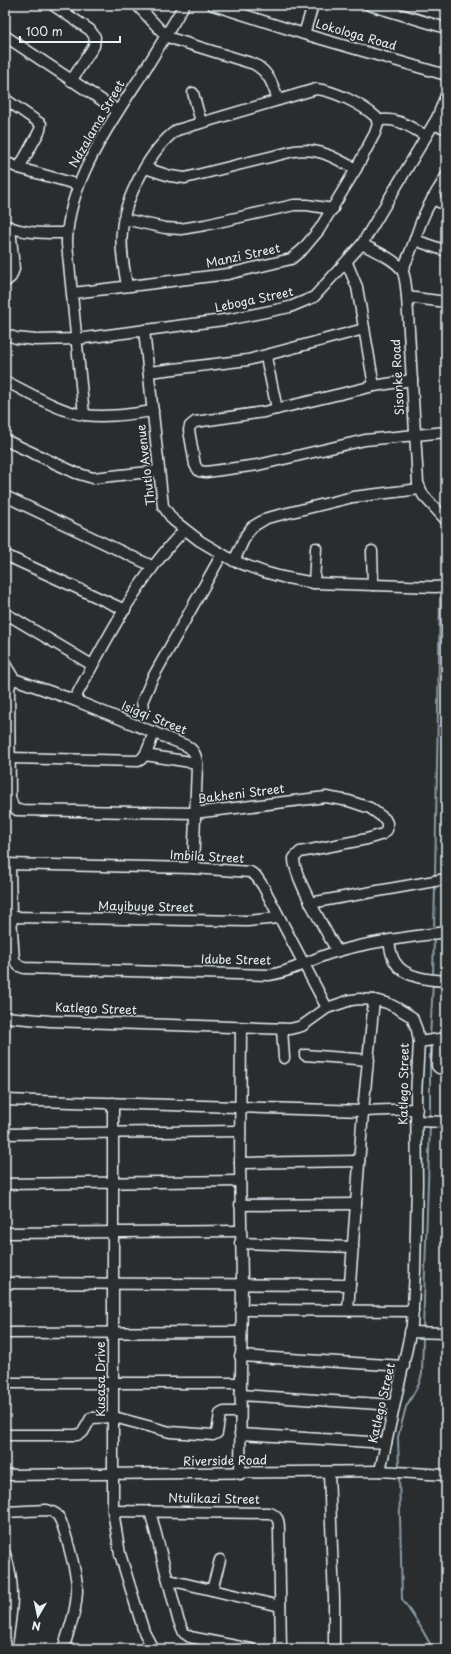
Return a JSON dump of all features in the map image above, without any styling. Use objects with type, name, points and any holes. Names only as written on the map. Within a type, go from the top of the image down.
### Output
[{"type":"street","points":[[53,5],[90,30],[95,37],[94,46],[71,81]]},
{"type":"street","points":[[136,5],[166,36],[254,64],[261,68],[270,78],[278,100]]},
{"type":"street","name":"Ndzalama Street","points":[[84,415],[67,233],[79,185],[92,156],[118,111],[184,5]]},
{"type":"street","name":"Lokologa Road","points":[[212,5],[304,34],[446,75]]},
{"type":"street","points":[[304,34],[313,5]]},
{"type":"street","points":[[369,5],[446,28]]},
{"type":"street","points":[[5,36],[118,111]]},
{"type":"street","points":[[126,286],[121,241],[124,219],[131,197],[145,168],[163,141],[183,127],[307,91],[326,90],[344,98],[372,114],[377,121],[389,119],[397,120],[426,136]]},
{"type":"street","points":[[193,93],[201,122]]},
{"type":"street","name":"Leboga Street","points":[[5,334],[36,340],[77,339],[231,319],[304,303],[314,297],[347,263],[362,244],[433,125],[446,95]]},
{"type":"street","points":[[5,99],[39,122],[41,127],[18,168]]},
{"type":"street","name":"Manzi Street","points":[[72,293],[228,274],[291,259],[297,256],[333,209],[376,133],[377,121]]},
{"type":"street","points":[[433,125],[446,128]]},
{"type":"street","points":[[145,168],[170,176],[184,178],[305,149],[324,152],[356,169]]},
{"type":"street","points":[[5,162],[18,168],[79,185]]},
{"type":"street","points":[[362,244],[395,263],[402,270],[410,254],[422,220],[432,199],[446,176]]},
{"type":"street","points":[[432,199],[446,205]]},
{"type":"street","points":[[124,219],[165,228],[181,228],[205,225],[294,205],[307,205],[333,209]]},
{"type":"street","points":[[5,282],[11,277],[14,270],[8,226],[30,231],[67,233]]},
{"type":"street","points":[[415,240],[446,251]]},
{"type":"street","points":[[347,263],[357,287],[374,386]]},
{"type":"street","name":"Sisonke Road","points":[[402,270],[407,297],[414,436],[420,489]]},
{"type":"street","points":[[407,297],[446,302]]},
{"type":"street","points":[[149,372],[224,364],[266,357],[364,329]]},
{"type":"street","name":"Thutlo Avenue","points":[[144,330],[158,471],[163,506],[166,512],[184,530],[234,561],[282,577],[314,583],[435,587],[446,586]]},
{"type":"street","points":[[266,357],[277,409]]},
{"type":"street","points":[[412,380],[374,386],[277,409],[199,420],[192,423],[190,426],[196,468],[202,472],[206,472],[258,465],[365,440],[446,432]]},
{"type":"street","points":[[5,381],[65,410],[84,415],[108,416],[153,411]]},
{"type":"street","points":[[5,440],[76,473],[93,478],[158,471]]},
{"type":"street","points":[[234,561],[246,535],[252,527],[267,518],[353,497],[420,489],[446,520]]},
{"type":"street","points":[[5,496],[152,566]]},
{"type":"street","points":[[74,700],[92,665],[152,566],[184,530]]},
{"type":"street","points":[[314,583],[316,548]]},
{"type":"street","points":[[372,551],[373,585]]},
{"type":"street","points":[[143,708],[142,702],[152,679],[222,554]]},
{"type":"street","points":[[5,555],[125,610]]},
{"type":"street","points":[[5,613],[92,665]]},
{"type":"street","points":[[5,664],[14,679]]},
{"type":"street","name":"Isigqi Street","points":[[14,679],[74,700],[187,746],[195,755],[197,763]]},
{"type":"street","name":"Bakheni Street","points":[[14,679],[11,682],[9,689],[10,797],[13,807],[17,810],[194,813],[326,797],[362,804],[370,808],[384,819],[388,827],[383,834],[367,839],[300,852],[296,854],[294,858],[295,868],[310,903],[337,951]]},
{"type":"street","points":[[10,758],[133,762],[142,760],[154,732]]},
{"type":"street","points":[[144,755],[197,763],[193,868]]},
{"type":"street","points":[[7,864],[11,917]]},
{"type":"street","name":"Imbila Street","points":[[7,864],[193,868],[250,872],[256,876],[263,886],[327,1008]]},
{"type":"street","points":[[310,903],[446,879]]},
{"type":"street","name":"Mayibuye Street","points":[[11,917],[247,921],[279,918]]},
{"type":"street","name":"Idube Street","points":[[11,917],[14,960],[19,966],[30,968],[269,975],[285,972],[337,951],[446,932]]},
{"type":"street","points":[[389,941],[395,962],[403,971],[419,977],[446,981]]},
{"type":"street","name":"Katlego Street","points":[[5,1017],[50,1021],[282,1029],[297,1028],[302,1026],[327,1008],[351,1000],[374,1000],[387,1003],[412,1017],[416,1023],[419,1042],[416,1110],[417,1183],[413,1311],[404,1366],[380,1471]]},
{"type":"street","points":[[348,1310],[362,1111],[369,1060],[374,1000]]},
{"type":"street","points":[[240,1474],[240,1332],[242,1283],[240,1243],[241,1028]]},
{"type":"street","points":[[282,1029],[284,1058]]},
{"type":"street","points":[[419,1042],[442,1039],[437,1066],[439,1068],[446,1069]]},
{"type":"street","points":[[305,1055],[369,1060]]},
{"type":"street","points":[[5,1100],[362,1111],[416,1110]]},
{"type":"street","name":"Kusasa Drive","points":[[112,1103],[114,1333],[113,1511],[120,1554],[144,1632],[153,1649]]},
{"type":"street","points":[[416,1121],[446,1122]]},
{"type":"street","points":[[5,1134],[240,1132]]},
{"type":"street","points":[[240,1163],[359,1161]]},
{"type":"street","points":[[5,1184],[240,1181]]},
{"type":"street","points":[[240,1205],[356,1204]]},
{"type":"street","points":[[5,1233],[240,1231]]},
{"type":"street","points":[[240,1243],[353,1247]]},
{"type":"street","points":[[5,1283],[242,1283],[350,1285]]},
{"type":"street","points":[[241,1310],[413,1311]]},
{"type":"street","points":[[5,1333],[240,1332]]},
{"type":"street","points":[[410,1332],[446,1333]]},
{"type":"street","points":[[240,1356],[404,1366]]},
{"type":"street","points":[[5,1384],[240,1383]]},
{"type":"street","points":[[240,1395],[394,1405]]},
{"type":"street","points":[[5,1435],[77,1435],[83,1432],[91,1418],[114,1417],[170,1432],[213,1435],[218,1433],[219,1430],[220,1414],[224,1412],[240,1412]]},
{"type":"street","points":[[240,1434],[386,1443]]},
{"type":"street","name":"Riverside Road","points":[[5,1475],[240,1474],[380,1471],[446,1475]]},
{"type":"street","points":[[330,1472],[334,1649]]},
{"type":"street","points":[[5,1512],[47,1510],[53,1512],[61,1521],[75,1570],[77,1590],[74,1614],[63,1649]]},
{"type":"street","name":"Ntulikazi Street","points":[[113,1511],[275,1515],[279,1529],[281,1649]]},
{"type":"street","points":[[150,1511],[178,1619],[184,1633],[190,1637],[251,1649]]},
{"type":"street","points":[[5,1554],[12,1579],[13,1592],[6,1649]]},
{"type":"street","points":[[212,1590],[220,1560]]},
{"type":"street","points":[[169,1580],[280,1606]]},
{"type":"waterway","points":[[435,878],[440,598]]},
{"type":"waterway","points":[[434,930],[435,884]]},
{"type":"waterway","points":[[433,976],[434,936]]},
{"type":"waterway","points":[[430,1038],[433,982]]},
{"type":"waterway","points":[[430,1044],[430,1118]]},
{"type":"waterway","points":[[423,1330],[430,1124]]},
{"type":"waterway","points":[[399,1469],[398,1437],[406,1407],[419,1384],[422,1374],[423,1336]]},
{"type":"waterway","points":[[399,1475],[402,1599],[433,1649]]}]
